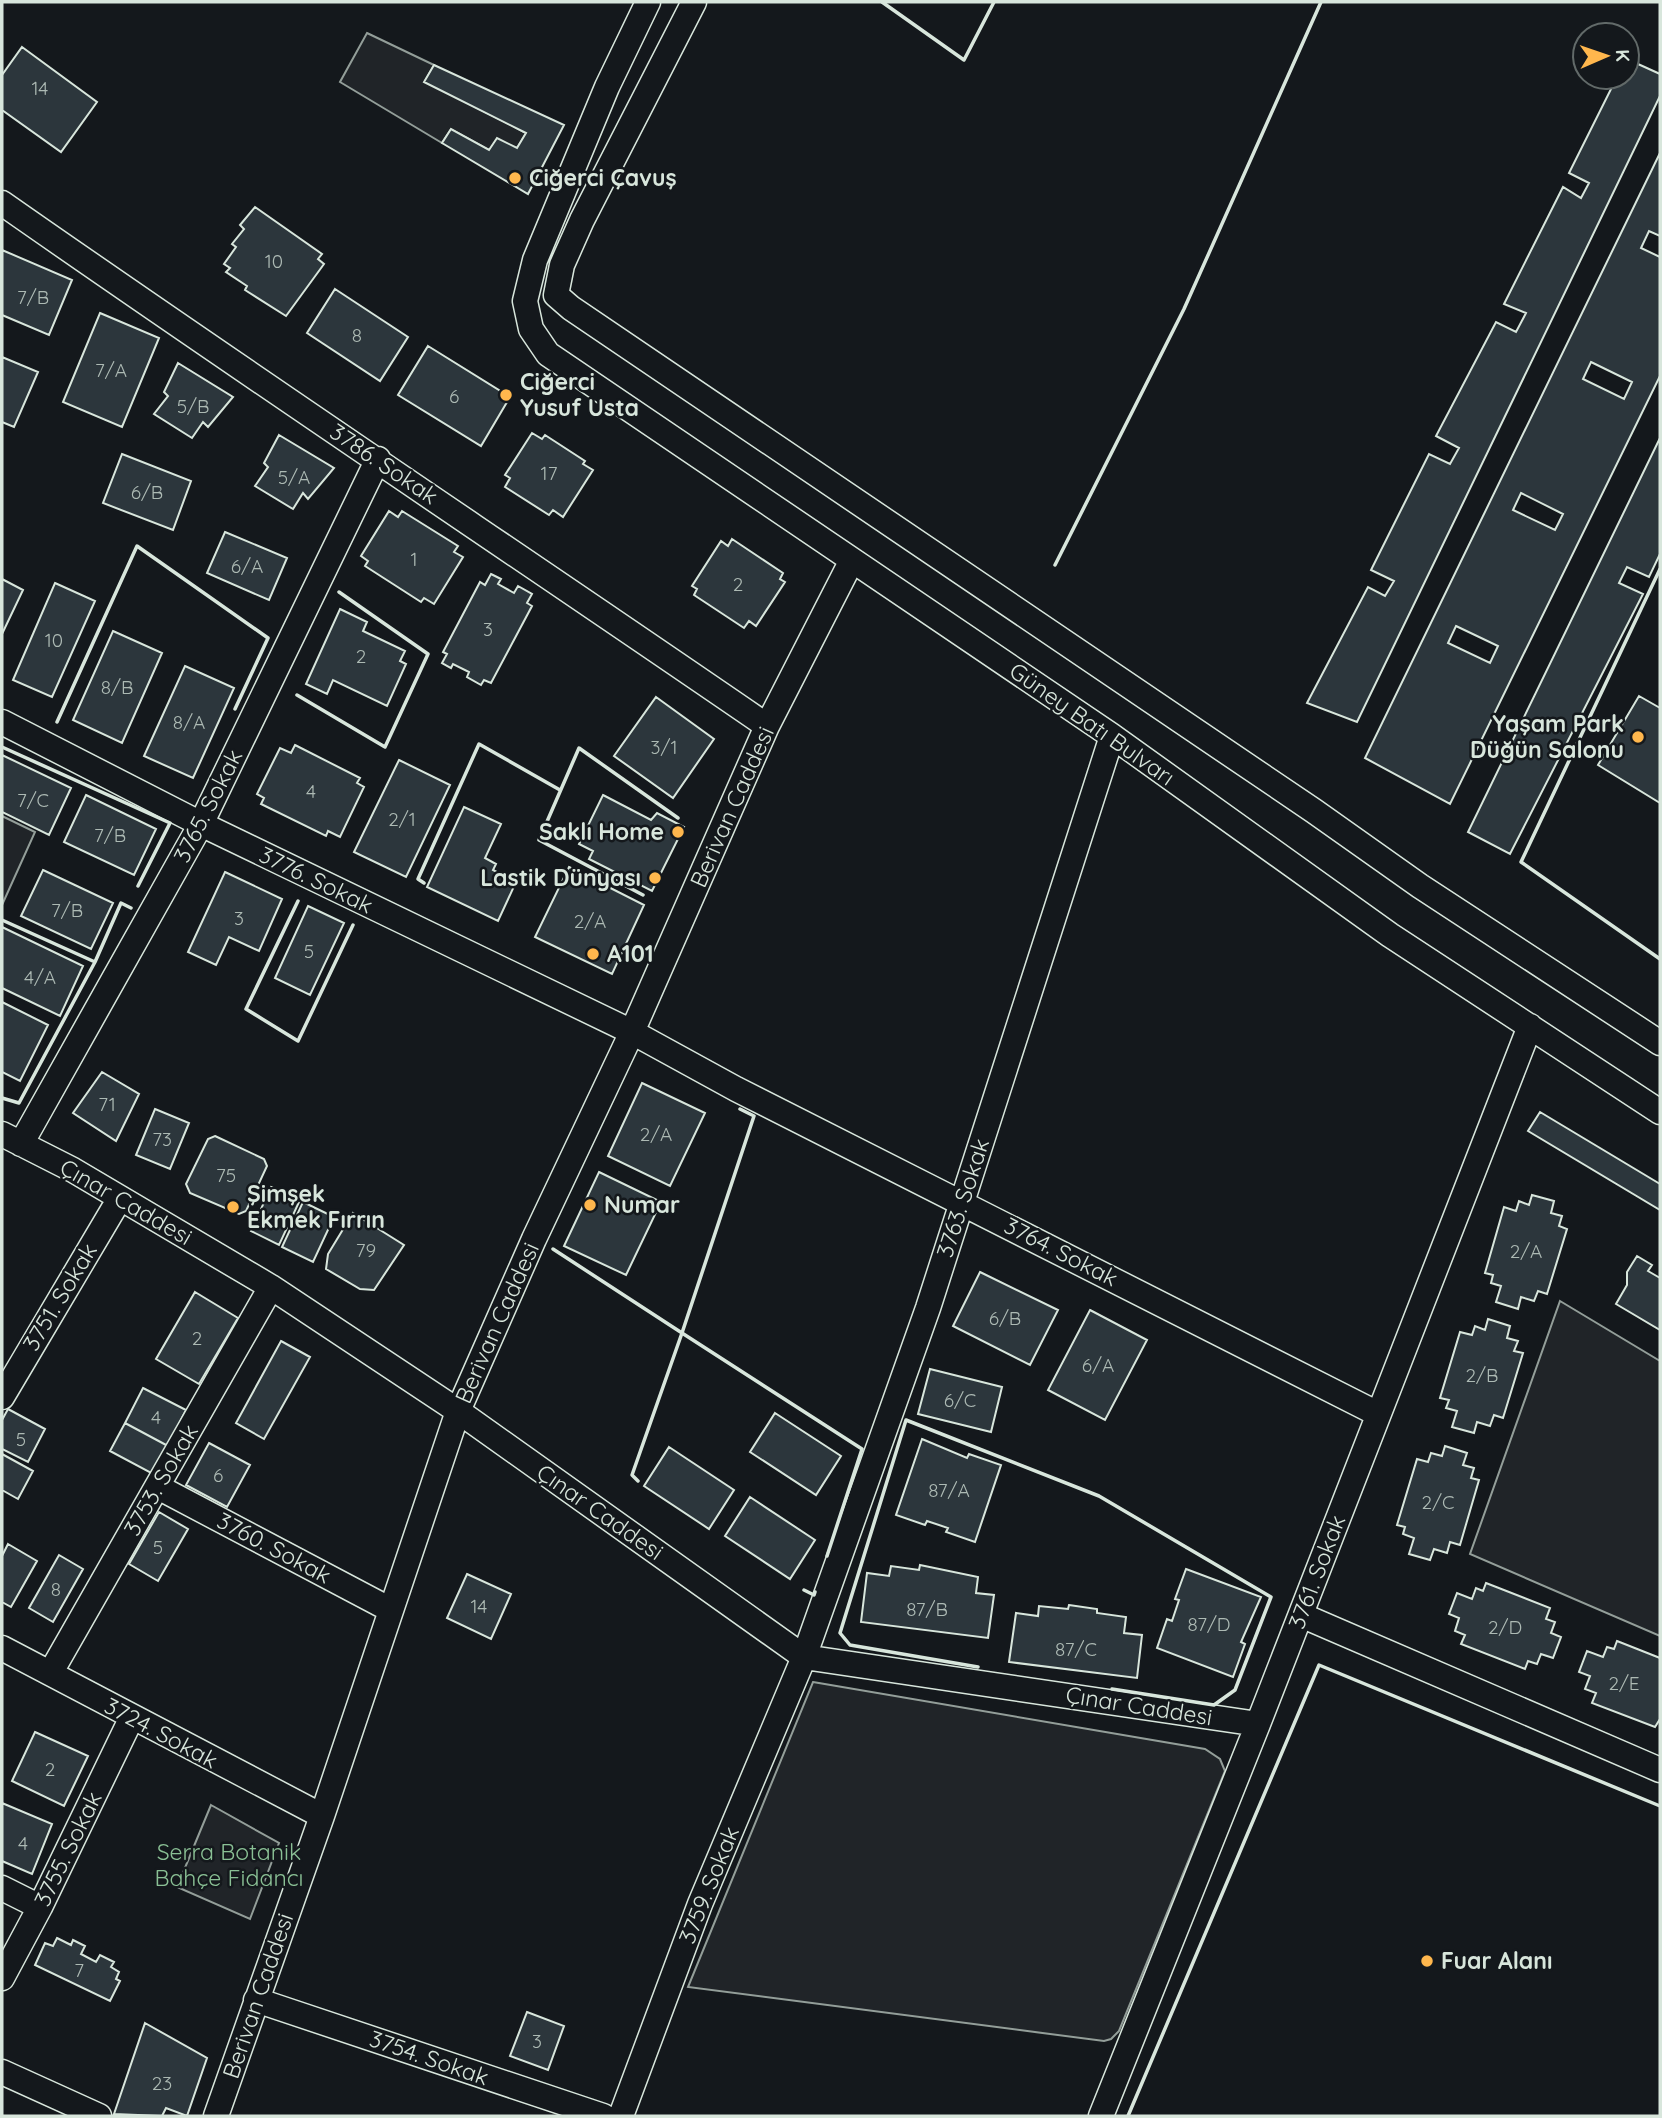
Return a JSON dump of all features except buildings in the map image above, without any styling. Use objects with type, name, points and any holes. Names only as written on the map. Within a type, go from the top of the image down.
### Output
[{"type":"street","name":"Güney Batı Bulvarı","points":[[648,2],[607,87],[535,260],[525,301],[531,329],[548,354],[1112,736],[1391,934],[1660,1112]]},
{"type":"street","points":[[694,2],[562,265],[556,295],[571,308],[1314,811],[1420,886],[1660,1043]]},
{"type":"street","name":"3786. Sokak","points":[[2,203],[212,351],[378,459],[767,726]]},
{"type":"street","name":"3765. Sokak","points":[[12,1139],[201,824],[378,459]]},
{"type":"street","name":"Berivan Caddesi","points":[[216,2116],[322,1816],[389,1609],[458,1411],[534,1239],[632,1032],[767,726],[852,560]]},
{"type":"street","name":"3776. Sokak","points":[[2,722],[201,824],[632,1032]]},
{"type":"street","name":"3763. Sokak","points":[[804,1657],[928,1308],[1112,736]]},
{"type":"street","name":"3761. Sokak","points":[[1101,2116],[1301,1615],[1530,1026]]},
{"type":"street","name":"3764. Sokak","points":[[632,1032],[736,1089],[1378,1414]]},
{"type":"street","name":"Çınar Caddesi","points":[[12,1139],[120,1198],[271,1287],[458,1411],[804,1657],[1258,1724]]},
{"type":"street","name":"3751. Sokak","points":[[2,1397],[11,1359],[120,1198]]},
{"type":"street","name":"3753. Sokak","points":[[51,1672],[271,1287]]},
{"type":"street","name":"3760. Sokak","points":[[158,1487],[389,1609]]},
{"type":"street","points":[[1301,1615],[1660,1770]]},
{"type":"street","name":"3724. Sokak","points":[[2,1648],[51,1672],[131,1719],[322,1816]]},
{"type":"street","name":"3759. Sokak","points":[[621,2116],[700,1904],[804,1657]]},
{"type":"street","name":"3755. Sokak","points":[[2,1978],[40,1907],[131,1719]]},
{"type":"street","points":[[2,1888],[40,1907]]},
{"type":"street","name":"3754. Sokak","points":[[256,2000],[603,2116]]},
{"type":"street","points":[[2,2072],[99,2116]]},
{"type":"green space","points":[[367,33],[434,65],[425,81],[526,133],[517,148],[489,150],[451,129],[442,143],[340,82]]},
{"type":"green space","points":[[2,816],[35,832],[2,905]]},
{"type":"green space","points":[[1560,1301],[1660,1361],[1660,1636],[1470,1554]]},
{"type":"green space","points":[[813,1682],[1205,1749],[1220,1759],[1225,1771],[1119,2031],[1111,2039],[1104,2041],[688,1987]]},
{"type":"green space","name":"Serra Botanik Bahçe Fidancı","points":[[211,1805],[279,1843],[250,1919],[177,1887]]},
{"type":"wall","points":[[882,2],[964,60],[994,2]]},
{"type":"wall","points":[[1055,565],[1184,309],[1321,2]]},
{"type":"wall","points":[[57,722],[137,546],[268,638],[235,709]]},
{"type":"wall","points":[[1660,569],[1521,862],[1660,959]]},
{"type":"wall","points":[[297,695],[385,747],[428,654],[339,592]]},
{"type":"wall","points":[[424,883],[418,879],[479,744],[560,790]]},
{"type":"wall","points":[[2,747],[170,823],[138,886]]},
{"type":"wall","points":[[643,895],[539,840],[579,748],[678,818]]},
{"type":"wall","points":[[298,901],[246,1009],[298,1041],[353,925]]},
{"type":"wall","points":[[2,920],[95,962],[121,903],[131,908]]},
{"type":"wall","points":[[2,1098],[19,1103],[95,962]]},
{"type":"wall","points":[[553,1249],[682,1333],[754,1116],[740,1109]]},
{"type":"wall","points":[[638,1481],[632,1475],[682,1333],[862,1449],[827,1556]]},
{"type":"wall","points":[[978,1667],[850,1645],[840,1633],[906,1420],[1099,1496],[1271,1597],[1235,1690],[1214,1705],[1112,1689]]},
{"type":"wall","points":[[804,1590],[814,1595],[815,1592]]},
{"type":"wall","points":[[1128,2116],[1319,1665],[1660,1806]]},
{"type":"place","name":"Ciğerci Çavuş","points":[[515,178]]},
{"type":"place","name":"Ciğerci Yusuf Usta","points":[[506,395]]},
{"type":"place","name":"Yaşam Park Düğün Salonu","points":[[1638,737]]},
{"type":"place","name":"Saklı Home","points":[[678,832]]},
{"type":"place","name":"Lastik Dünyası","points":[[655,878]]},
{"type":"place","name":"A101","points":[[593,954]]},
{"type":"place","name":"Numar","points":[[590,1205]]},
{"type":"place","name":"Şimşek Ekmek Fırrın","points":[[233,1207]]},
{"type":"place","name":"Fuar Alanı","points":[[1427,1961]]}]
